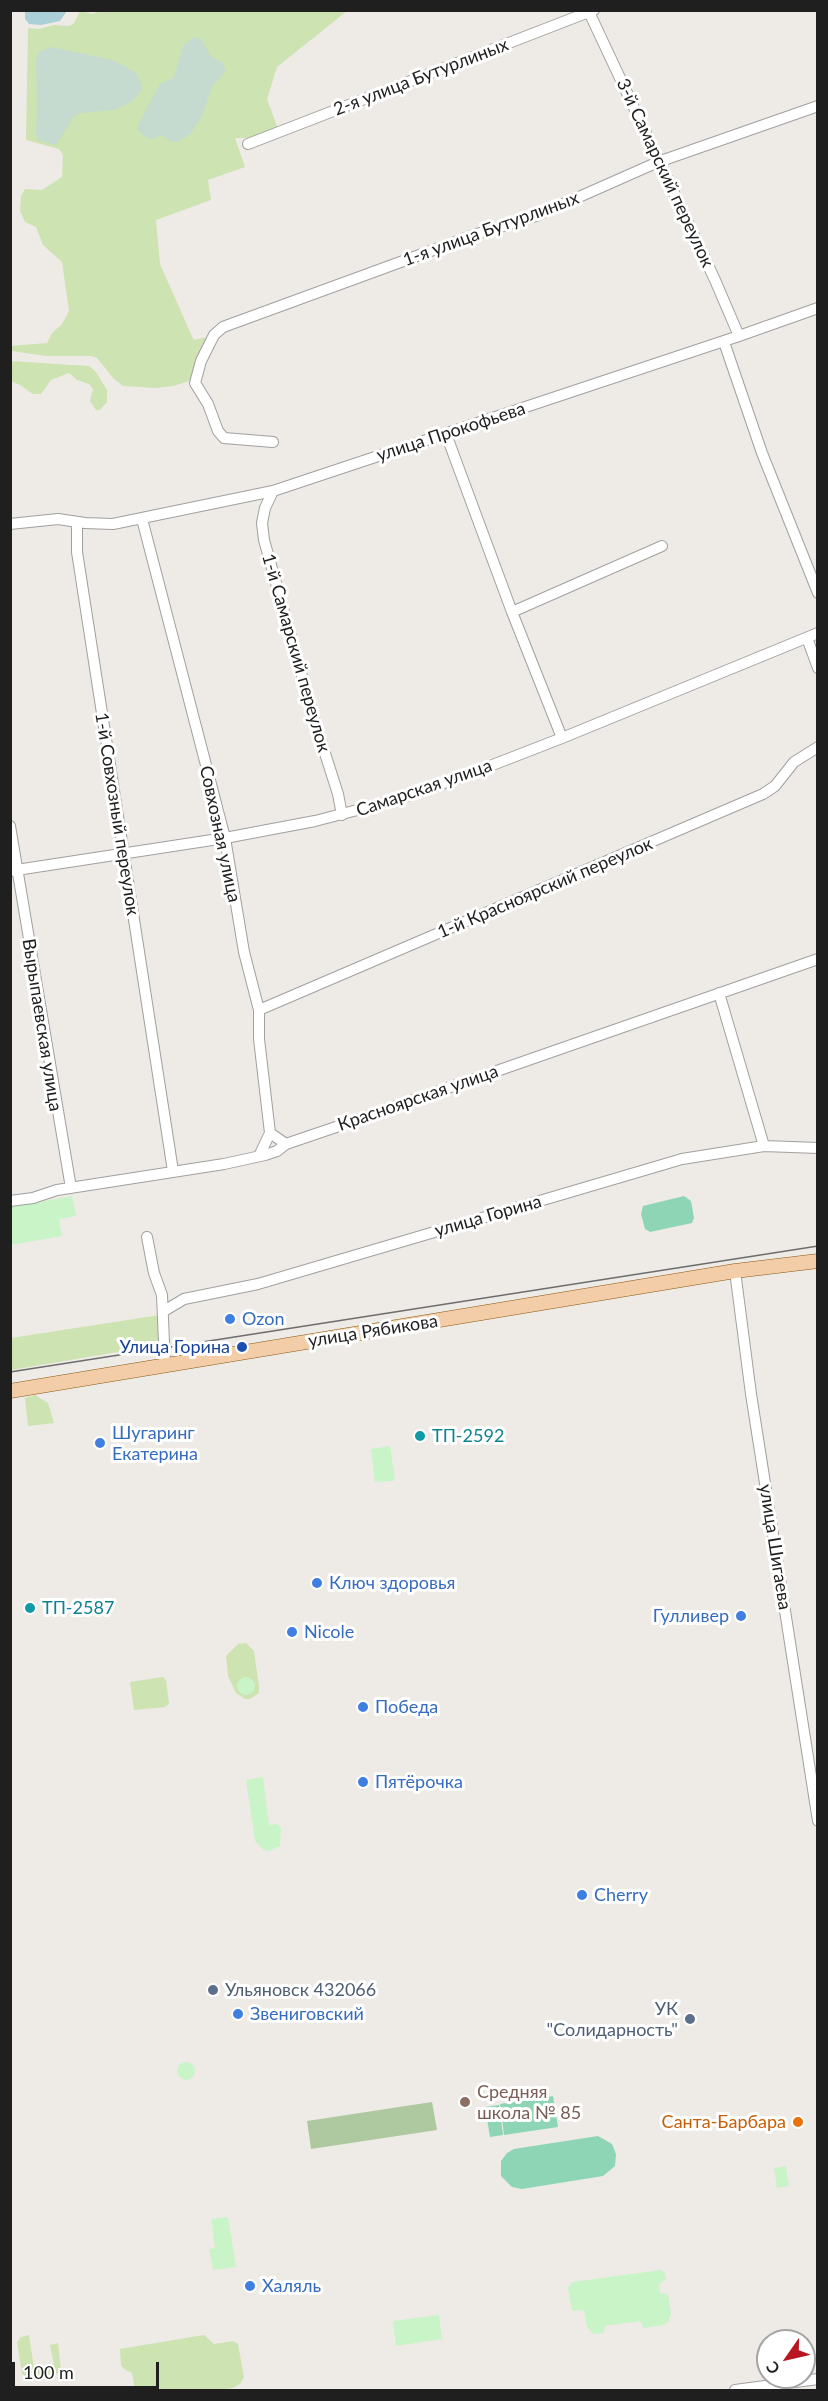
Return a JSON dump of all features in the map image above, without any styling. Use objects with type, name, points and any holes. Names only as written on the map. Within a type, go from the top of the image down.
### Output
[{"type":"main road","name":"улица Рябикова","points":[[10,1391],[735,1271],[818,1261]]},
{"type":"street","name":"2-я улица Бутурлиных","points":[[248,144],[591,11]]},
{"type":"street","name":"3-й Самарский переулок","points":[[591,11],[739,336]]},
{"type":"street","name":"1-я улица Бутурлиных","points":[[273,442],[224,438],[218,431],[208,404],[195,383],[201,361],[213,335],[223,327],[477,234],[536,216],[658,162],[818,106]]},
{"type":"street","name":"улица Прокофьева","points":[[76,522],[113,524],[273,491],[724,342],[818,308]]},
{"type":"street","points":[[724,342],[762,453],[818,593]]},
{"type":"street","points":[[446,434],[562,738]]},
{"type":"street","name":"1-й Самарский переулок","points":[[273,491],[265,508],[262,523],[264,540],[314,719],[338,794],[342,815]]},
{"type":"street","points":[[10,524],[58,519],[76,522]]},
{"type":"street","name":"Совхозная улица","points":[[142,519],[225,838],[244,952],[259,1010],[259,1039],[270,1133]]},
{"type":"street","name":"1-й Совхозный переулок","points":[[76,522],[77,552],[122,854],[173,1171]]},
{"type":"street","points":[[512,612],[662,546]]},
{"type":"street","name":"Самарская улица","points":[[14,871],[225,838],[342,815],[433,788],[818,633]]},
{"type":"street","points":[[807,638],[818,668]]},
{"type":"street","name":"1-й Красноярский переулок","points":[[259,1010],[763,795],[775,786],[794,762],[818,747]]},
{"type":"street","name":"Вырыпаевская улица","points":[[10,826],[14,871],[70,1188]]},
{"type":"street","name":"Красноярская улица","points":[[10,1201],[33,1198],[70,1188],[225,1164],[277,1151],[286,1144],[818,959]]},
{"type":"street","points":[[719,993],[764,1146]]},
{"type":"street","points":[[259,1156],[270,1133],[286,1144]]},
{"type":"street","name":"улица Горина","points":[[164,1311],[184,1299],[258,1284],[682,1159],[764,1146],[818,1148]]},
{"type":"street","points":[[147,1237],[164,1311],[165,1366]]},
{"type":"street","name":"улица Шигаева","points":[[735,1271],[751,1394],[818,1821]]},
{"type":"street","points":[[735,2391],[818,2379]]},
{"type":"green space","points":[[101,10],[347,11],[277,67],[267,99],[278,129],[257,138],[235,138],[245,167],[208,180],[211,200],[156,220],[160,264],[191,334],[194,340],[208,337],[192,377],[189,381],[173,386],[156,388],[123,386],[114,379],[97,358],[91,356],[46,356],[11,351],[11,346],[47,343],[69,311],[62,262],[43,245],[36,227],[25,222],[20,211],[21,196],[25,189],[42,190],[62,177],[63,155],[59,149],[26,140],[28,28],[70,26],[80,11],[93,14]]},
{"type":"green space","points":[[196,37],[201,39],[211,56],[223,63],[226,71],[213,85],[201,118],[190,134],[180,141],[172,142],[161,135],[154,139],[147,138],[137,129],[141,119],[160,84],[174,77],[183,46]]},
{"type":"green space","points":[[51,47],[113,60],[136,73],[142,85],[141,91],[131,102],[114,110],[80,113],[74,116],[56,145],[38,140],[36,133],[36,59],[39,52]]},
{"type":"green space","points":[[10,361],[89,366],[96,372],[107,390],[107,402],[100,410],[96,410],[90,401],[93,389],[89,384],[77,380],[69,373],[51,380],[41,394],[33,394],[11,381]]},
{"type":"green space","points":[[72,1196],[76,1216],[59,1219],[62,1236],[11,1245],[11,1207]]},
{"type":"green space","points":[[684,1196],[691,1201],[694,1218],[692,1223],[650,1232],[645,1229],[641,1214],[643,1206]]},
{"type":"green space","points":[[160,1315],[159,1345],[11,1370],[11,1338]]},
{"type":"green space","points":[[35,1395],[48,1403],[54,1423],[28,1426],[25,1398]]},
{"type":"green space","points":[[390,1446],[395,1479],[375,1482],[371,1449]]},
{"type":"green space","points":[[246,1643],[254,1651],[259,1686],[259,1693],[250,1699],[245,1699],[236,1693],[228,1676],[226,1656],[238,1644]]},
{"type":"green space","points":[[163,1677],[166,1680],[169,1704],[165,1707],[134,1710],[130,1682]]},
{"type":"green space","points":[[246,1677],[252,1680],[255,1686],[252,1692],[246,1695],[240,1692],[237,1686],[240,1680]]},
{"type":"green space","points":[[263,1777],[269,1825],[278,1824],[281,1829],[280,1846],[269,1851],[264,1850],[255,1841],[246,1780]]},
{"type":"green space","points":[[186,2062],[192,2065],[195,2071],[192,2077],[186,2080],[180,2077],[177,2071],[180,2065]]},
{"type":"green space","points":[[553,2096],[558,2127],[504,2135],[500,2104]]},
{"type":"green space","points":[[432,2102],[437,2130],[311,2149],[307,2121]]},
{"type":"green space","points":[[499,2105],[503,2135],[490,2137],[485,2107]]},
{"type":"green space","points":[[598,2136],[612,2144],[616,2154],[615,2166],[603,2176],[522,2189],[512,2187],[501,2176],[501,2161],[507,2153],[514,2149]]},
{"type":"green space","points":[[786,2166],[789,2186],[777,2188],[774,2168]]},
{"type":"green space","points":[[228,2217],[236,2267],[213,2270],[209,2249],[215,2248],[211,2219]]},
{"type":"green space","points":[[661,2270],[665,2273],[666,2279],[659,2284],[660,2293],[668,2294],[671,2314],[668,2322],[663,2325],[644,2328],[640,2321],[605,2326],[604,2333],[593,2334],[587,2327],[584,2310],[572,2311],[568,2288],[572,2282]]},
{"type":"green space","points":[[439,2315],[442,2339],[396,2346],[393,2321]]},
{"type":"green space","points":[[29,2335],[34,2368],[44,2367],[45,2376],[28,2378],[22,2374],[17,2342],[21,2337]]},
{"type":"green space","points":[[204,2335],[214,2344],[233,2341],[238,2344],[244,2377],[240,2384],[233,2388],[218,2390],[135,2390],[132,2373],[121,2365],[120,2349]]},
{"type":"green space","points":[[58,2343],[61,2370],[57,2374],[48,2375],[47,2367],[54,2365],[50,2345]]},
{"type":"water","points":[[25,10],[67,11],[60,21],[41,25],[29,24],[25,19]]},
{"type":"tram line","points":[[10,1372],[818,1246]]},
{"type":"place","name":"Ozon","points":[[230,1319]]},
{"type":"place","name":"Улица Горина","points":[[242,1347]]},
{"type":"place","name":"ТП-2592","points":[[420,1436]]},
{"type":"place","name":"Шугаринг Екатерина","points":[[100,1443]]},
{"type":"place","name":"Ключ здоровья","points":[[317,1583]]},
{"type":"place","name":"ТП-2587","points":[[30,1608]]},
{"type":"place","name":"Гулливер","points":[[741,1616]]},
{"type":"place","name":"Nicole","points":[[292,1632]]},
{"type":"place","name":"Победа","points":[[363,1707]]},
{"type":"place","name":"Пятёрочка","points":[[363,1782]]},
{"type":"place","name":"Cherry","points":[[582,1895]]},
{"type":"place","name":"Ульяновск 432066","points":[[213,1990]]},
{"type":"place","name":"Звениговский","points":[[238,2014]]},
{"type":"place","name":"УК \"Солидарность\"","points":[[690,2019]]},
{"type":"place","name":"Средняя школа № 85","points":[[465,2102]]},
{"type":"place","name":"Санта-Барбара","points":[[798,2122]]},
{"type":"place","name":"Халяль","points":[[250,2286]]}]
